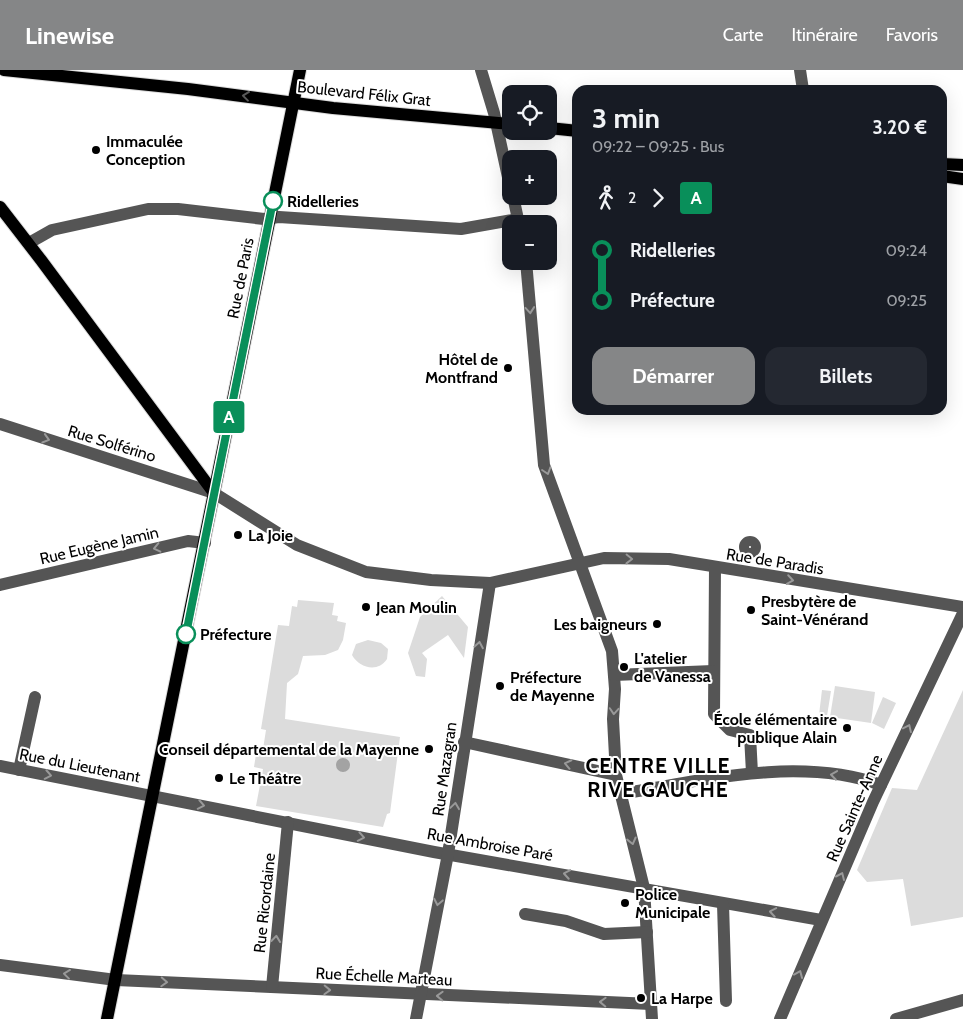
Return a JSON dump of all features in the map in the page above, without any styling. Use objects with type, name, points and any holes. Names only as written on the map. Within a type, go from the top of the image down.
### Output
[{"type":"main road","name":"Boulevard Félix Grat","points":[[4,70],[295,102],[339,109],[502,123]]},
{"type":"main road","name":"Rue de Paris","points":[[107,1019],[300,70]]},
{"type":"main road","points":[[557,129],[572,130]]},
{"type":"main road","points":[[947,164],[963,165]]},
{"type":"main road","points":[[947,177],[963,179]]},
{"type":"main road","points":[[0,207],[29,243],[214,494]]},
{"type":"street","points":[[482,70],[502,152]]},
{"type":"street","points":[[800,70],[802,85]]},
{"type":"street","points":[[29,243],[52,230],[148,209],[178,209],[269,219],[279,217],[461,229],[502,223]]},
{"type":"street","points":[[527,270],[544,465],[612,651],[616,775],[644,888],[652,1019]]},
{"type":"street","name":"Rue Solférino","points":[[0,424],[214,494],[297,545],[366,572],[431,580],[490,583]]},
{"type":"street","name":"Rue Eugène Jamin","points":[[0,584],[188,540],[205,543]]},
{"type":"street","points":[[746,571],[748,552]]},
{"type":"street","name":"Rue de Paradis","points":[[490,583],[604,558],[669,559],[963,607]]},
{"type":"street","points":[[715,567],[714,714],[730,730],[750,735],[752,773]]},
{"type":"street","name":"Rue Mazagran","points":[[416,1019],[448,854],[490,583]]},
{"type":"street","name":"Rue Sainte-Anne","points":[[780,1019],[821,920],[881,785],[963,613]]},
{"type":"street","points":[[614,675],[713,671]]},
{"type":"street","points":[[19,770],[35,697]]},
{"type":"street","points":[[464,742],[616,775]]},
{"type":"street","name":"Rue du Lieutenant","points":[[0,766],[153,796]]},
{"type":"street","points":[[621,794],[752,773],[793,770],[866,780],[881,785]]},
{"type":"street","name":"Rue Ambroise Paré","points":[[153,796],[448,854],[821,920]]},
{"type":"street","name":"Rue Ricordaine","points":[[272,987],[288,822]]},
{"type":"street","points":[[723,904],[726,1002]]},
{"type":"street","points":[[525,914],[566,921],[604,934],[647,932]]},
{"type":"street","name":"Rue Échelle Marteau","points":[[0,965],[116,980],[652,1004]]},
{"type":"street","points":[[896,1019],[963,1000]]},
{"type":"shaded area","points":[[442,596],[468,627],[464,658],[448,635],[422,653],[427,659],[425,677],[416,676],[408,653],[420,617]]},
{"type":"shaded area","points":[[298,600],[334,603],[332,615],[338,616],[337,621],[346,623],[343,640],[338,650],[325,655],[303,656],[298,674],[287,683],[285,719],[400,737],[390,813],[387,814],[383,827],[256,806],[263,769],[254,767],[257,748],[263,749],[266,730],[261,729],[278,625],[289,626],[292,606],[297,607]]},
{"type":"shaded area","points":[[368,640],[381,643],[388,649],[387,659],[379,666],[364,666],[352,655],[356,644]]},
{"type":"shaded area","points":[[835,686],[875,692],[871,723],[830,717]]},
{"type":"shaded area","points":[[822,690],[831,691],[827,716],[819,715]]},
{"type":"shaded area","points":[[963,690],[963,917],[911,926],[903,879],[867,882],[857,870],[892,788],[917,790]]},
{"type":"shaded area","points":[[883,697],[896,703],[884,729],[872,723]]},
{"type":"shaded area","points":[[340,758],[346,758],[350,765],[346,772],[340,772],[336,768],[336,762]]},
{"type":"bus line","name":"A","points":[[186,634],[273,201]]},
{"type":"place","name":"Immaculée Conception","points":[[96,150]]},
{"type":"place","name":"Ridelleries","points":[[273,201]]},
{"type":"place","name":"Hôtel de Montfrand","points":[[508,368]]},
{"type":"place","name":"La Joie","points":[[238,535]]},
{"type":"place","name":"Jean Moulin","points":[[366,607]]},
{"type":"place","name":"Presbytère de Saint-Vénérand","points":[[751,610]]},
{"type":"place","name":"Les baigneurs","points":[[657,624]]},
{"type":"place","name":"Préfecture","points":[[186,634]]},
{"type":"place","name":"L'atelier de Vanessa","points":[[624,667]]},
{"type":"place","name":"Préfecture de Mayenne","points":[[500,686]]},
{"type":"place","name":"École élémentaire publique Alain","points":[[847,728]]},
{"type":"place","name":"Conseil départemental de la Mayenne","points":[[429,749]]},
{"type":"place","name":"Le Théâtre","points":[[219,778]]},
{"type":"place","name":"Police Municipale","points":[[625,903]]},
{"type":"place","name":"La Harpe","points":[[641,998]]},
{"type":"district","name":"CENTRE VILLE RIVE GAUCHE","points":[[658,778]]}]
